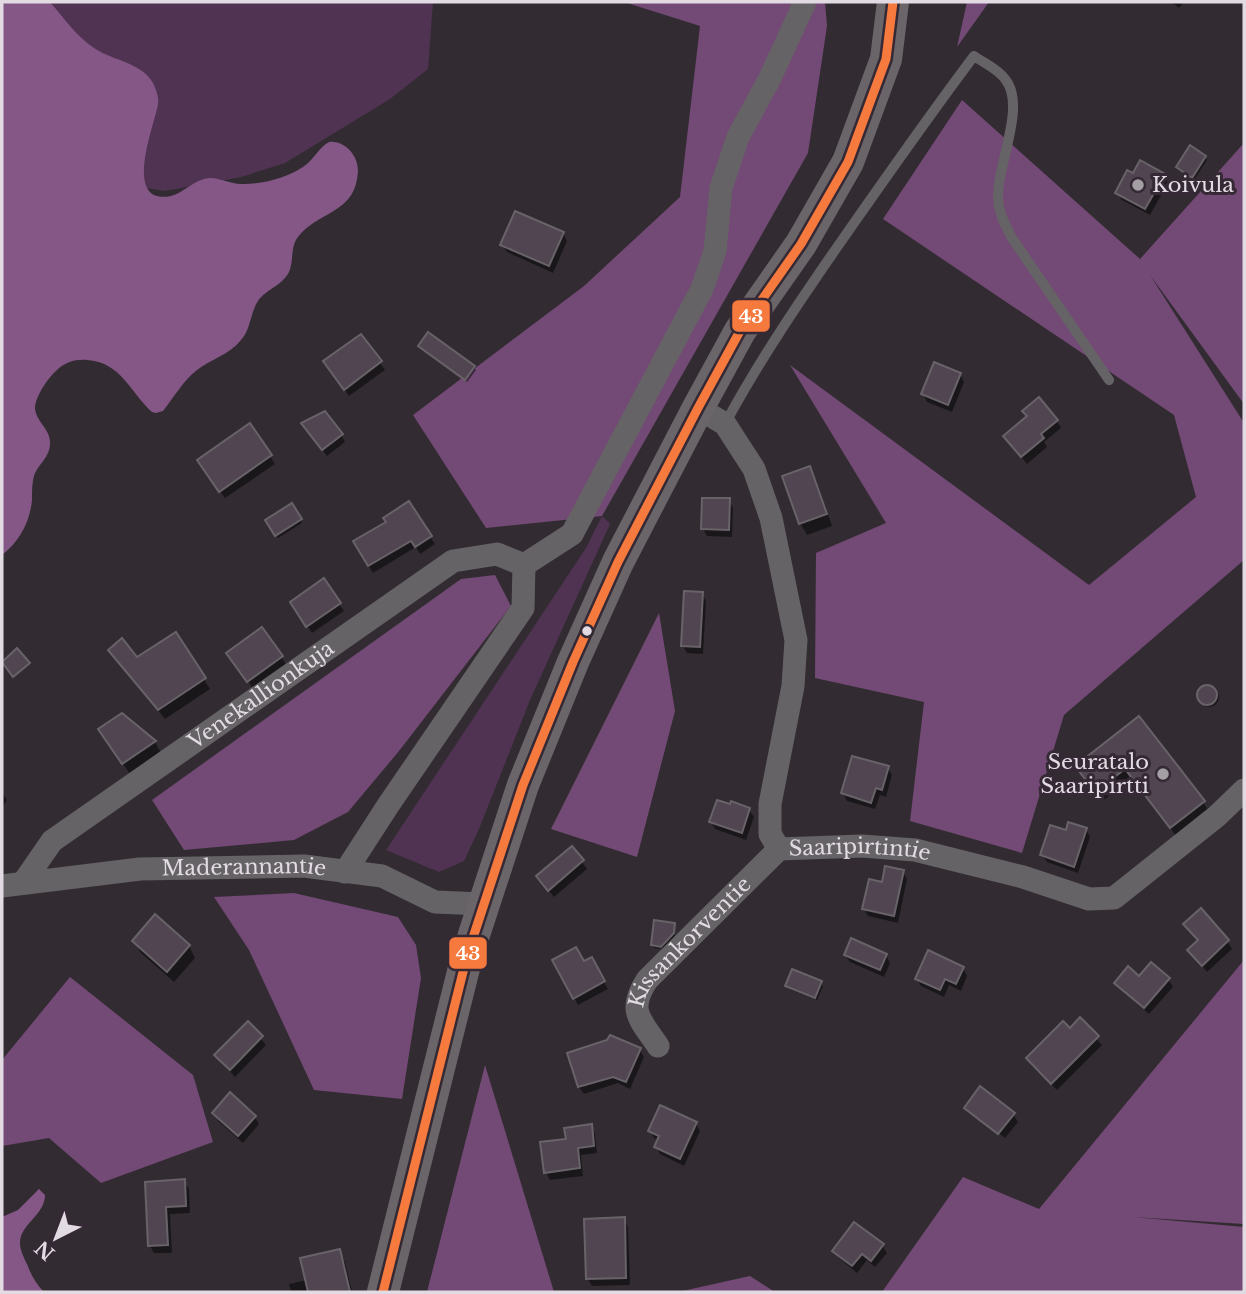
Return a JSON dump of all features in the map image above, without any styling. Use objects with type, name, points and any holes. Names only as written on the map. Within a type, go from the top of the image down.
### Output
[{"type":"main road","points":[[383,1292],[467,956],[523,785],[573,662],[618,562],[698,408],[740,331],[801,244],[848,163],[886,59],[893,2]]},
{"type":"street","points":[[345,872],[388,804],[523,608],[524,565],[572,534],[702,289],[715,251],[721,188],[737,137],[770,78],[805,2]]},
{"type":"street","name":"Saaripirtintie","points":[[698,408],[726,425],[754,469],[771,518],[796,640],[793,686],[770,804],[769,834],[779,849],[862,846],[915,850],[1023,877],[1089,899],[1114,898],[1217,816],[1244,790]]},
{"type":"street","name":"Venekallionkuja","points":[[12,884],[52,841],[453,561],[497,554],[524,565]]},
{"type":"street","name":"Kissankorventie","points":[[659,1046],[637,1015],[637,996],[647,980],[779,849]]},
{"type":"street","name":"Maderannantie","points":[[12,884],[140,869],[304,866],[382,876],[435,902],[483,904]]},
{"type":"lane","points":[[726,425],[743,392],[797,306],[889,172],[974,56],[1006,79],[1012,93],[1012,125],[998,184],[999,213],[1012,238],[1109,380]]},
{"type":"shaded area","points":[[2,2],[50,2],[70,27],[88,43],[148,76],[158,101],[144,177],[147,189],[156,196],[175,195],[195,182],[209,178],[241,184],[276,179],[300,169],[329,142],[339,143],[350,150],[356,159],[358,172],[354,190],[348,199],[305,229],[298,237],[289,272],[258,301],[241,340],[192,374],[163,411],[152,412],[117,372],[99,362],[75,361],[54,373],[40,391],[35,406],[37,416],[50,439],[49,449],[34,476],[31,508],[26,524],[14,544],[2,555]]},
{"type":"shaded area","points":[[12,2],[433,2],[428,69],[390,99],[285,163],[241,177],[165,191],[104,181]]},
{"type":"shaded area","points":[[624,2],[825,2],[827,26],[808,153],[602,516],[486,528],[413,415],[584,286],[680,197],[700,26]]},
{"type":"shaded area","points":[[967,2],[989,2],[957,47]]},
{"type":"shaded area","points":[[962,100],[1140,259],[1244,143],[1244,404],[1150,275],[1244,423],[1244,560],[1064,715],[1022,853],[910,821],[924,702],[815,678],[816,553],[886,523],[790,365],[1089,585],[1196,497],[1174,415],[883,219]]},
{"type":"shaded area","points":[[602,516],[610,524],[530,700],[464,861],[439,872],[386,850],[586,548]]},
{"type":"shaded area","points":[[495,575],[511,606],[399,751],[348,812],[294,840],[184,850],[152,800],[461,579]]},
{"type":"shaded area","points":[[659,613],[675,711],[637,857],[551,829]]},
{"type":"shaded area","points":[[294,893],[398,917],[416,945],[421,978],[402,1099],[314,1090],[249,950],[214,897]]},
{"type":"shaded area","points":[[1244,960],[1244,1224],[1133,1217],[1244,1227],[1244,1292],[882,1292],[963,1177],[1039,1209]]},
{"type":"shaded area","points":[[70,977],[193,1075],[213,1142],[101,1183],[49,1138],[2,1146],[2,1060]]},
{"type":"shaded area","points":[[485,1065],[554,1292],[427,1292]]},
{"type":"shaded area","points":[[39,1189],[45,1195],[44,1202],[24,1230],[20,1243],[32,1276],[44,1292],[2,1292],[2,1217],[18,1210]]},
{"type":"shaded area","points":[[750,1276],[775,1292],[678,1292]]},
{"type":"building","points":[[1190,145],[1206,156],[1192,178],[1176,167]]},
{"type":"building","name":"Koivula","points":[[1140,160],[1165,174],[1145,209],[1115,193],[1127,170],[1133,173]]},
{"type":"building","points":[[515,211],[564,232],[549,266],[500,245]]},
{"type":"building","points":[[428,332],[475,366],[465,380],[418,346]]},
{"type":"building","points":[[361,334],[382,361],[344,390],[323,361]]},
{"type":"building","points":[[934,362],[961,373],[948,405],[921,394]]},
{"type":"building","points":[[1039,397],[1058,420],[1041,434],[1044,438],[1021,457],[1003,436],[1027,416],[1022,411]]},
{"type":"building","points":[[325,411],[343,434],[322,450],[301,423]]},
{"type":"building","points":[[250,423],[272,455],[219,492],[197,460]]},
{"type":"building","points":[[810,466],[827,514],[799,524],[782,476]]},
{"type":"building","points":[[702,498],[730,498],[729,530],[701,529]]},
{"type":"building","points":[[409,501],[432,536],[415,547],[411,541],[368,566],[353,541],[386,522],[383,518]]},
{"type":"building","points":[[292,503],[302,519],[275,536],[265,520]]},
{"type":"building","points":[[324,578],[341,603],[306,627],[290,602]]},
{"type":"building","points":[[684,591],[703,592],[700,647],[681,646]]},
{"type":"building","points":[[262,627],[283,656],[247,682],[226,653]]},
{"type":"building","points":[[176,632],[206,678],[158,710],[108,650],[122,638],[137,657]]},
{"type":"building","points":[[17,648],[30,663],[13,677],[2,662]]},
{"type":"building","points":[[1203,685],[1211,685],[1217,695],[1211,705],[1203,705],[1197,699],[1197,691]]},
{"type":"building","points":[[122,713],[156,741],[122,764],[98,729]]},
{"type":"building","name":"Seuratalo Saaripirtti","points":[[1139,716],[1205,801],[1170,828],[1125,769],[1095,792],[1075,766]]},
{"type":"building","points":[[852,756],[889,766],[882,790],[876,788],[871,803],[841,793]]},
{"type":"building","points":[[717,800],[730,804],[731,801],[750,808],[742,833],[709,822]]},
{"type":"building","points":[[1068,822],[1087,828],[1074,867],[1040,855],[1050,825],[1066,830]]},
{"type":"building","points":[[572,846],[584,860],[548,891],[536,876]]},
{"type":"building","points":[[885,866],[904,870],[894,916],[862,909],[869,879],[882,882]]},
{"type":"building","points":[[1201,908],[1229,940],[1202,966],[1187,950],[1198,940],[1183,924]]},
{"type":"building","points":[[155,914],[190,945],[167,972],[132,941]]},
{"type":"building","points":[[654,920],[675,923],[674,933],[661,947],[651,945]]},
{"type":"building","points":[[851,938],[887,954],[880,970],[844,955]]},
{"type":"building","points":[[576,947],[584,961],[592,957],[605,981],[573,999],[552,960]]},
{"type":"building","points":[[928,950],[964,967],[956,984],[945,979],[940,990],[915,979]]},
{"type":"building","points":[[1151,962],[1170,978],[1144,1008],[1114,983],[1128,966],[1139,976]]},
{"type":"building","points":[[792,969],[822,981],[815,998],[785,986]]},
{"type":"building","points":[[1080,1017],[1099,1036],[1051,1084],[1026,1058],[1063,1021],[1070,1028]]},
{"type":"building","points":[[248,1021],[263,1036],[230,1070],[214,1055]]},
{"type":"building","points":[[610,1035],[641,1048],[626,1082],[613,1077],[578,1087],[567,1053],[607,1040]]},
{"type":"building","points":[[980,1086],[1015,1113],[998,1134],[964,1108]]},
{"type":"building","points":[[230,1092],[256,1116],[238,1136],[212,1113]]},
{"type":"building","points":[[660,1105],[697,1122],[680,1159],[654,1147],[659,1136],[648,1131]]},
{"type":"building","points":[[592,1124],[594,1146],[578,1148],[580,1168],[544,1173],[540,1142],[566,1139],[564,1128]]},
{"type":"building","points":[[185,1179],[186,1206],[166,1207],[168,1245],[148,1246],[145,1182]]},
{"type":"building","points":[[625,1217],[626,1278],[586,1279],[584,1219]]},
{"type":"building","points":[[854,1222],[884,1244],[871,1261],[862,1254],[852,1266],[832,1251]]},
{"type":"building","points":[[340,1249],[350,1292],[308,1292],[300,1258]]},
{"type":"transit line","name":"43","points":[[383,1292],[467,956],[523,785],[573,662],[618,562],[698,408],[740,331],[801,244],[848,162],[886,59],[893,2]]},
{"type":"place","name":"Koivula","points":[[1138,185]]},
{"type":"place","name":"Seuratalo Saaripirtti","points":[[1163,774]]}]
